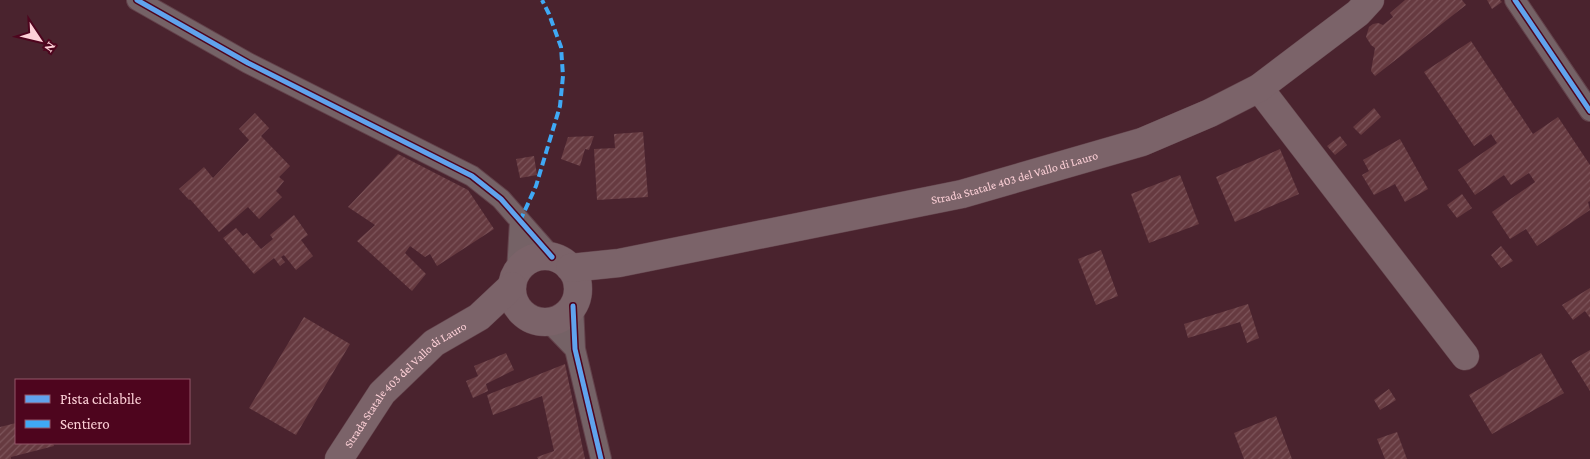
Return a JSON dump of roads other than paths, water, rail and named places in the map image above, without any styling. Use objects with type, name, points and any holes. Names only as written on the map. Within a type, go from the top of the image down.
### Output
[{"type":"main road","name":"Strada Statale 403 del Vallo di Lauro","points":[[339,459],[382,393],[434,343],[479,318],[514,279],[523,264],[532,259],[541,256],[561,262],[619,263],[962,194],[1142,142],[1210,113],[1259,88],[1358,13],[1370,0]]},
{"type":"main road","points":[[1259,88],[1466,356]]},
{"type":"main road","points":[[561,262],[577,282],[575,302]]},
{"type":"main road","name":"Strada Statale 403 del Vallo di Lauro","points":[[479,318],[558,320],[567,314],[575,302],[619,263]]},
{"type":"main road","points":[[514,279],[515,304],[520,311],[538,320]]},
{"type":"street","points":[[137,0],[248,63],[472,176],[501,199],[561,262]]},
{"type":"street","points":[[1514,0],[1590,111]]},
{"type":"street","points":[[514,279],[520,221]]},
{"type":"street","points":[[575,302],[575,349],[601,459]]},
{"type":"street","points":[[538,320],[575,349]]}]
